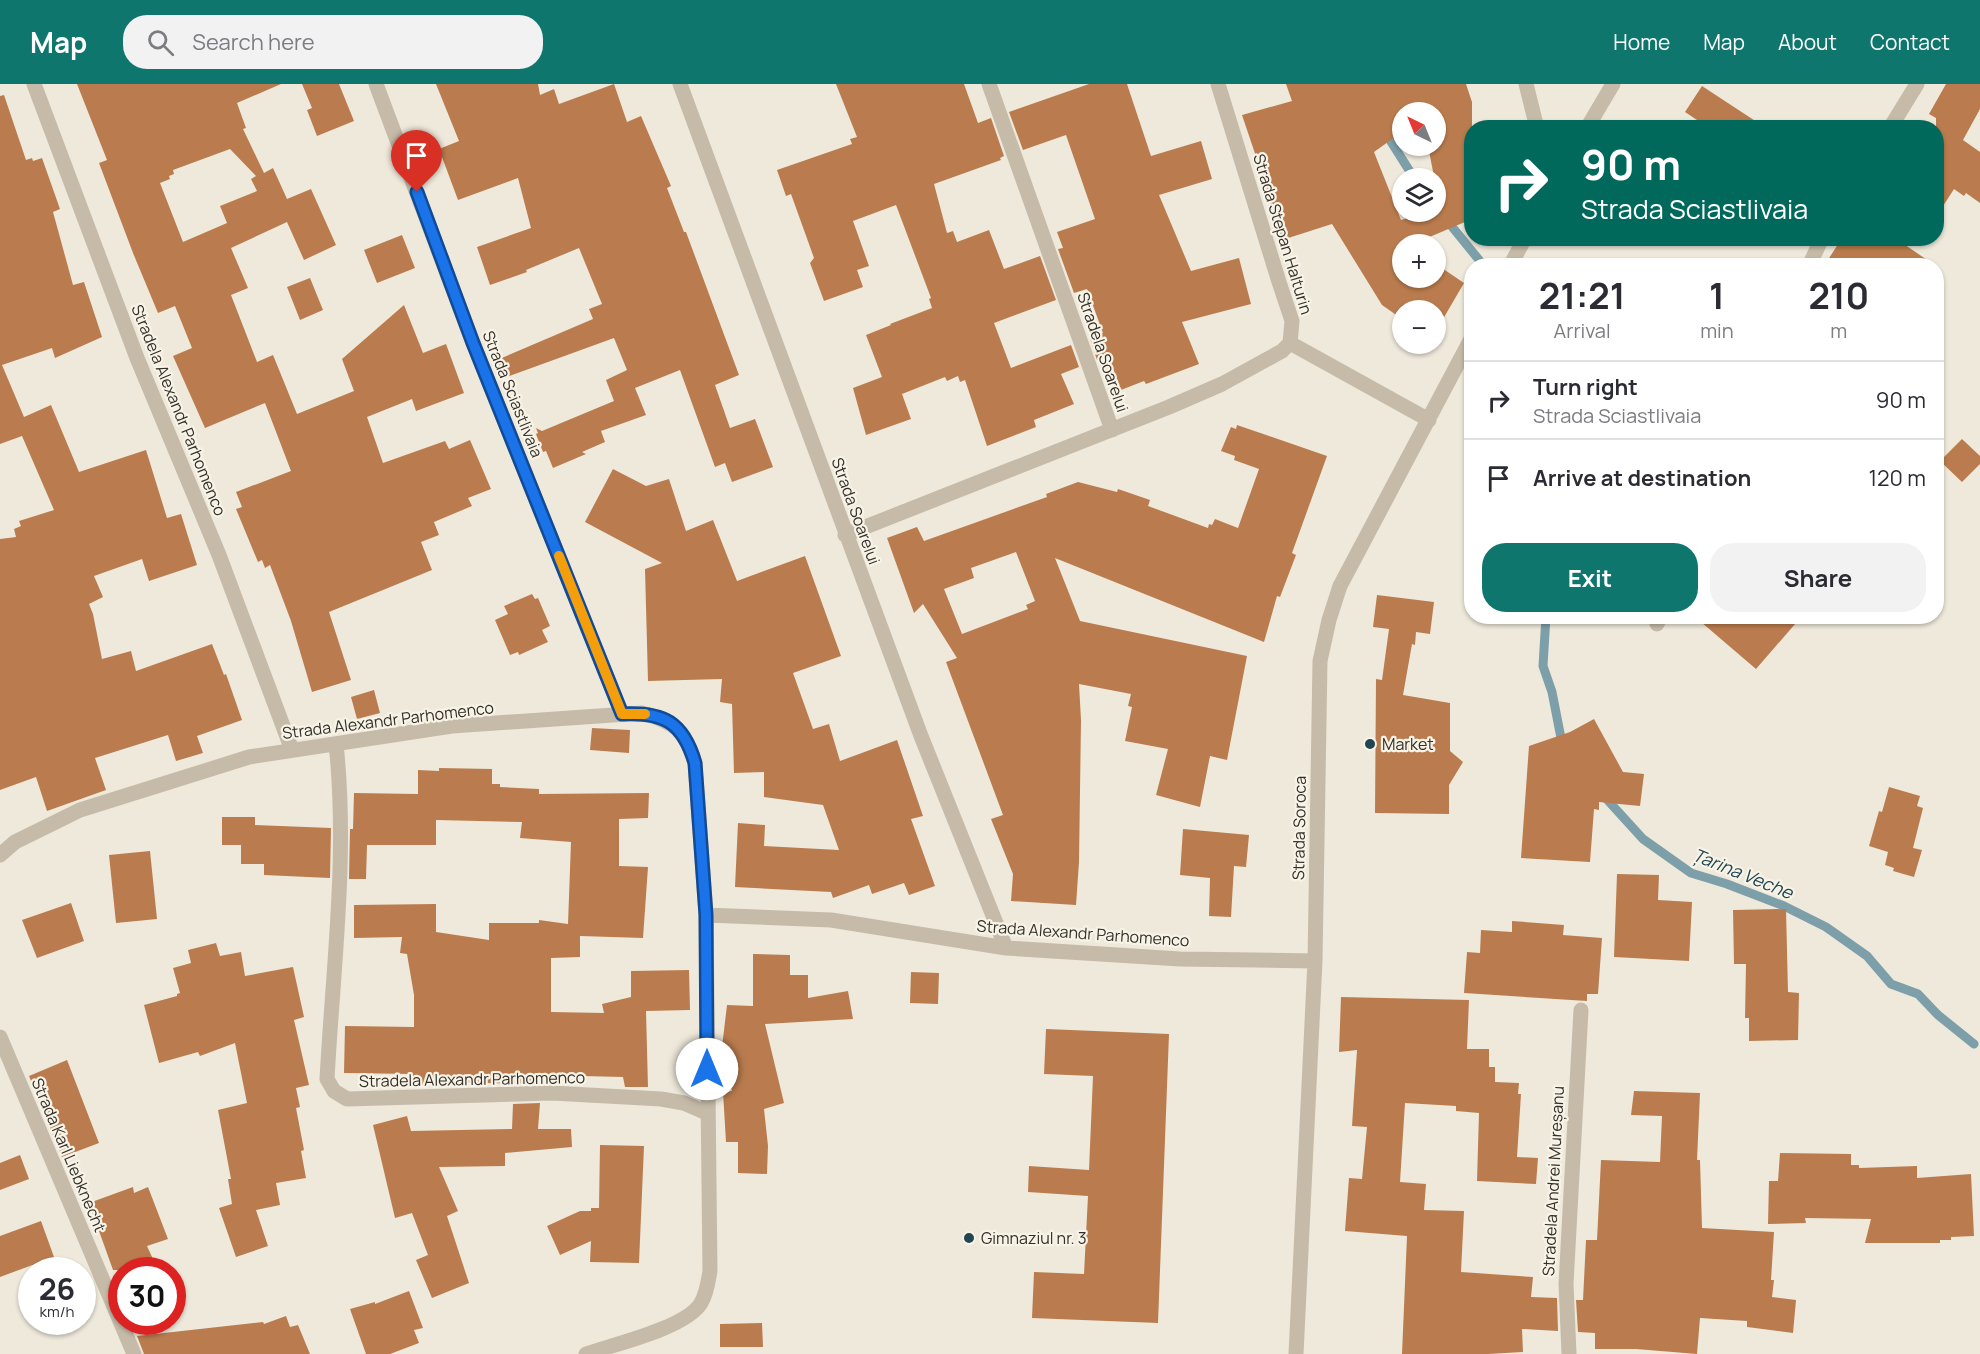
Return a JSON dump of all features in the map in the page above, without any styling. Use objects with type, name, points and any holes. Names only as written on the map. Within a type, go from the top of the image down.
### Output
[{"type":"street","name":"Stradela Alexandr Parhomenco","points":[[34,84],[137,358],[219,555],[292,750]]},
{"type":"street","name":"Strada Sciastlivaia","points":[[376,84],[473,343],[622,714]]},
{"type":"street","name":"Strada Soarelui","points":[[680,84],[845,535],[921,736],[1006,948]]},
{"type":"street","name":"Stradela Soarelui","points":[[845,535],[1112,430],[989,84]]},
{"type":"street","name":"Strada Stepan Halturin","points":[[1218,84],[1292,321],[1290,343]]},
{"type":"street","points":[[1526,84],[1535,120]]},
{"type":"street","points":[[1592,120],[1613,84]]},
{"type":"street","points":[[1895,120],[1917,84]]},
{"type":"street","points":[[1112,430],[1222,384],[1282,351],[1290,343],[1429,420]]},
{"type":"street","name":"Strada Soroca","points":[[1296,1354],[1315,962],[1320,661],[1329,620],[1340,586],[1464,352]]},
{"type":"street","name":"Strada Alexandr Parhomenco","points":[[0,855],[15,842],[80,810],[249,757],[452,726],[622,714],[642,713],[664,719],[680,731],[689,743],[695,763],[706,915],[710,1271],[708,1287],[701,1304],[688,1317],[673,1325],[586,1354]]},
{"type":"street","name":"Stradela Alexandr Parhomenco","points":[[336,744],[342,846],[327,1079],[334,1091],[347,1099],[552,1093],[661,1100],[684,1103],[707,1113]]},
{"type":"street","name":"Strada Alexandr Parhomenco","points":[[706,915],[831,920],[1006,948],[1180,959],[1315,962]]},
{"type":"street","name":"Stradela Andrei Mureșanu","points":[[1569,1354],[1566,1284],[1581,1011]]},
{"type":"street","name":"Strada Karl Liebknecht","points":[[0,1036],[134,1354]]},
{"type":"building","points":[[77,84],[281,84],[237,103],[246,128],[243,129],[264,173],[273,168],[287,199],[311,189],[336,245],[304,260],[287,222],[231,248],[248,288],[231,295],[257,362],[273,355],[297,414],[354,391],[342,359],[404,305],[423,353],[446,344],[464,393],[416,411],[412,399],[367,417],[383,463],[445,441],[449,449],[470,440],[491,489],[468,498],[472,506],[434,522],[439,535],[421,542],[432,570],[329,612],[351,680],[312,692],[291,621],[270,565],[265,568],[262,560],[258,562],[236,509],[242,507],[236,492],[291,471],[265,403],[205,428],[173,356],[192,348],[175,306],[158,313],[99,163],[107,160]],"holes":[[[230,149],[256,176],[251,179],[257,191],[220,206],[227,223],[183,242],[160,183],[170,179],[169,176],[174,174],[173,170]]]},
{"type":"building","points":[[302,84],[339,84],[354,121],[317,136],[307,110],[312,108]]},
{"type":"building","points":[[436,84],[538,84],[540,95],[554,89],[559,104],[614,84],[627,122],[641,116],[671,186],[667,188],[684,232],[686,232],[739,375],[715,385],[730,428],[755,419],[773,467],[732,482],[725,463],[715,467],[680,370],[635,388],[646,415],[601,431],[605,442],[582,452],[586,454],[553,468],[546,451],[543,452],[536,428],[542,431],[614,401],[606,380],[627,370],[614,338],[504,378],[497,360],[593,319],[589,309],[602,304],[579,248],[526,270],[527,272],[490,285],[477,247],[531,228],[518,178],[458,200],[439,149],[459,141]]},
{"type":"building","points":[[836,84],[964,84],[978,123],[991,118],[1004,156],[1000,158],[1001,160],[934,184],[947,233],[953,231],[957,242],[989,230],[1004,269],[1040,256],[1056,300],[994,323],[1011,368],[1071,345],[1079,367],[1061,374],[1074,404],[1034,420],[1036,427],[987,446],[965,380],[960,382],[958,376],[947,381],[945,377],[902,394],[911,419],[866,435],[853,388],[882,377],[866,335],[932,308],[929,299],[931,298],[896,205],[853,221],[869,266],[857,270],[863,287],[824,301],[810,263],[814,258],[791,194],[786,196],[777,170],[852,144],[850,139],[857,137]]},
{"type":"building","points":[[1089,84],[1127,84],[1151,156],[1201,141],[1212,179],[1159,195],[1191,271],[1239,258],[1251,304],[1182,322],[1199,364],[1146,384],[1144,381],[1121,390],[1108,355],[1097,360],[1090,338],[1103,333],[1087,289],[1074,293],[1058,249],[1063,248],[1057,232],[1095,219],[1066,135],[1023,150],[1009,112]]},
{"type":"building","points":[[1286,84],[1466,84],[1472,102],[1472,120],[1464,120],[1464,222],[1437,234],[1392,234],[1392,288],[1446,288],[1446,271],[1464,283],[1446,314],[1446,300],[1392,300],[1392,312],[1382,305],[1332,224],[1282,240],[1242,115],[1292,101]],"holes":[[[1392,102],[1446,102],[1446,156],[1430,156],[1432,168],[1446,168],[1446,222],[1392,222],[1392,197],[1374,152],[1392,139]]]},
{"type":"building","points":[[1946,84],[1980,84],[1980,109],[1963,140],[1980,152],[1980,203],[1966,193],[1964,196],[1954,189],[1944,205],[1944,120],[1936,120],[1929,114]]},
{"type":"building","points":[[1702,86],[1754,120],[1697,120],[1685,112]]},
{"type":"building","points":[[4,95],[26,160],[32,158],[33,161],[42,158],[60,209],[53,212],[73,285],[84,282],[102,337],[55,358],[52,348],[2,365],[24,417],[51,405],[79,472],[146,450],[167,518],[181,514],[197,565],[149,581],[142,559],[94,576],[103,597],[89,604],[102,659],[131,651],[136,671],[212,644],[224,675],[226,674],[242,720],[197,736],[203,753],[176,761],[168,735],[95,758],[106,790],[47,811],[36,777],[0,790],[0,539],[16,537],[14,529],[21,526],[19,521],[54,510],[22,436],[0,444],[0,96]]},
{"type":"building","points":[[402,235],[415,268],[377,283],[364,250]]},
{"type":"building","points":[[1837,246],[1907,246],[1924,258],[1829,258]]},
{"type":"building","points":[[310,278],[323,310],[300,320],[287,287]]},
{"type":"building","points":[[1237,425],[1327,456],[1292,553],[1296,555],[1280,597],[1277,596],[1264,642],[1055,558],[1080,621],[1247,656],[1227,760],[1210,756],[1200,807],[1156,795],[1168,749],[1125,741],[1132,707],[1128,706],[1131,694],[1079,684],[1081,720],[1079,862],[1076,905],[1011,901],[1013,874],[991,819],[1003,815],[946,662],[957,658],[923,604],[914,613],[887,538],[917,527],[924,541],[1047,497],[1046,494],[1078,482],[1117,492],[1118,489],[1150,500],[1148,506],[1208,528],[1215,519],[1238,528],[1259,469],[1234,460],[1235,456],[1221,451],[1231,427],[1236,429]],"holes":[[[1016,552],[1035,601],[1026,605],[1028,609],[962,634],[944,589],[974,578],[971,568]]]},
{"type":"building","points":[[1962,439],[1980,456],[1980,464],[1962,482],[1944,465],[1944,457]]},
{"type":"building","points":[[613,469],[646,486],[669,479],[686,531],[713,520],[737,581],[805,556],[841,656],[793,673],[813,729],[829,724],[840,761],[897,740],[923,816],[911,819],[935,886],[909,895],[904,883],[872,894],[869,885],[833,898],[831,892],[735,887],[738,823],[765,825],[764,846],[839,850],[823,805],[764,797],[764,772],[734,773],[732,704],[720,702],[722,679],[648,681],[645,569],[662,563],[585,522]]},
{"type":"building","points":[[532,594],[535,599],[538,598],[550,626],[542,630],[548,642],[519,655],[518,652],[510,655],[495,620],[508,614],[504,606]]},
{"type":"building","points":[[1377,595],[1434,602],[1430,634],[1416,632],[1415,645],[1412,644],[1403,695],[1450,703],[1450,751],[1463,762],[1449,785],[1449,814],[1375,813],[1376,679],[1382,680],[1389,629],[1373,627]]},
{"type":"building","points":[[1703,624],[1795,624],[1756,669]]},
{"type":"building","points":[[374,690],[380,713],[357,719],[351,697]]},
{"type":"building","points":[[1594,719],[1623,772],[1644,774],[1640,806],[1599,802],[1599,810],[1594,809],[1590,862],[1521,858],[1529,746],[1570,732]]},
{"type":"building","points":[[592,728],[630,730],[629,753],[590,750]]},
{"type":"building","points":[[439,768],[492,769],[492,784],[500,784],[500,787],[539,789],[539,794],[649,793],[648,818],[619,819],[619,866],[648,867],[643,938],[580,936],[580,957],[551,958],[551,1012],[604,1013],[602,1004],[631,997],[631,971],[689,970],[690,1010],[646,1011],[648,1087],[625,1087],[623,1077],[541,1075],[541,1084],[441,1082],[441,1085],[413,1085],[413,1074],[344,1073],[345,1026],[414,1027],[414,995],[407,954],[400,953],[402,937],[354,938],[354,905],[436,904],[436,932],[489,940],[489,923],[539,923],[539,920],[568,924],[571,842],[520,838],[522,822],[436,820],[436,845],[367,845],[366,879],[349,879],[350,829],[353,829],[354,793],[418,794],[418,770],[439,771]]},
{"type":"building","points":[[1889,787],[1920,796],[1917,806],[1923,808],[1913,848],[1922,850],[1914,877],[1893,871],[1894,868],[1885,865],[1888,852],[1869,846]]},
{"type":"building","points":[[222,817],[255,817],[255,825],[331,828],[330,878],[264,875],[264,864],[241,864],[241,845],[222,845]]},
{"type":"building","points":[[1183,829],[1249,835],[1246,867],[1234,866],[1231,917],[1209,916],[1210,878],[1180,875]]},
{"type":"building","points":[[150,851],[157,919],[116,923],[109,855]]},
{"type":"building","points":[[1617,874],[1659,875],[1658,900],[1692,902],[1689,961],[1614,957]]},
{"type":"building","points":[[71,903],[84,941],[37,958],[22,920]]},
{"type":"building","points":[[1786,909],[1788,992],[1799,993],[1798,1040],[1749,1041],[1749,1018],[1745,1018],[1746,964],[1734,964],[1733,910]]},
{"type":"building","points":[[1512,921],[1564,925],[1563,935],[1602,938],[1598,994],[1587,994],[1587,1001],[1464,993],[1467,952],[1480,953],[1481,930],[1512,932]]},
{"type":"building","points":[[216,943],[220,956],[241,952],[245,976],[293,967],[304,1017],[294,1020],[309,1085],[296,1088],[300,1107],[296,1108],[304,1150],[301,1151],[306,1178],[276,1183],[280,1205],[256,1210],[268,1246],[236,1257],[219,1208],[232,1204],[228,1179],[231,1179],[218,1110],[247,1103],[235,1043],[200,1056],[198,1052],[159,1063],[144,1005],[177,996],[180,993],[173,968],[191,963],[188,950]]},
{"type":"building","points":[[753,954],[790,955],[790,975],[808,975],[808,998],[848,991],[853,1019],[765,1024],[784,1103],[764,1109],[768,1146],[767,1174],[738,1173],[738,1142],[726,1142],[723,1092],[732,1091],[722,1047],[727,1005],[753,1006]]},
{"type":"building","points":[[911,972],[939,973],[938,1004],[910,1003]]},
{"type":"building","points":[[1341,997],[1469,1000],[1467,1049],[1489,1049],[1489,1067],[1495,1067],[1495,1082],[1519,1083],[1518,1094],[1521,1094],[1517,1157],[1538,1158],[1536,1184],[1477,1181],[1479,1113],[1456,1111],[1456,1106],[1405,1103],[1400,1182],[1426,1184],[1424,1210],[1464,1211],[1461,1272],[1533,1277],[1531,1297],[1557,1298],[1558,1331],[1522,1329],[1523,1352],[1402,1354],[1407,1236],[1345,1231],[1349,1178],[1362,1179],[1367,1127],[1352,1126],[1357,1050],[1339,1052]]},
{"type":"building","points":[[1046,1029],[1169,1034],[1158,1323],[1032,1318],[1034,1272],[1084,1274],[1088,1196],[1028,1192],[1029,1166],[1089,1170],[1093,1076],[1044,1074]]},
{"type":"building","points":[[67,1060],[99,1143],[62,1157],[29,1076]]},
{"type":"building","points":[[1634,1091],[1700,1093],[1697,1160],[1700,1160],[1702,1228],[1774,1232],[1772,1297],[1796,1300],[1793,1333],[1747,1327],[1747,1321],[1700,1318],[1697,1354],[1636,1349],[1595,1349],[1595,1333],[1578,1332],[1576,1300],[1583,1300],[1586,1240],[1597,1240],[1601,1160],[1660,1162],[1662,1116],[1631,1115]]},
{"type":"building","points":[[540,1103],[538,1129],[571,1129],[572,1147],[505,1153],[505,1166],[439,1167],[458,1211],[447,1216],[469,1283],[432,1298],[416,1260],[428,1255],[412,1213],[395,1218],[373,1125],[407,1116],[411,1131],[512,1129],[513,1104]]},
{"type":"building","points":[[600,1145],[644,1146],[639,1263],[590,1262],[591,1241],[560,1255],[547,1226],[580,1211],[599,1208]]},
{"type":"building","points":[[1780,1153],[1851,1154],[1851,1165],[1859,1165],[1859,1168],[1917,1166],[1917,1178],[1971,1174],[1974,1236],[1951,1237],[1951,1240],[1940,1240],[1940,1243],[1865,1243],[1871,1219],[1805,1218],[1806,1223],[1768,1224],[1769,1181],[1778,1181]]},
{"type":"building","points":[[20,1155],[29,1179],[0,1190],[0,1163]]},
{"type":"building","points":[[133,1187],[134,1193],[148,1187],[168,1239],[147,1246],[152,1257],[108,1257],[89,1203]]},
{"type":"building","points":[[41,1221],[54,1257],[18,1257],[18,1270],[0,1277],[0,1236]]},
{"type":"building","points":[[409,1291],[423,1328],[414,1330],[419,1343],[390,1354],[366,1354],[350,1309],[375,1302],[375,1304]]},
{"type":"building","points":[[286,1316],[290,1327],[298,1325],[310,1354],[144,1354],[137,1336],[186,1335],[186,1331],[263,1322],[264,1324]]},
{"type":"building","points":[[762,1323],[763,1347],[720,1347],[720,1324]]},
{"type":"waterway","name":"Țarina Veche","points":[[1385,132],[1408,168]]},
{"type":"waterway","name":"Țarina Veche","points":[[1446,219],[1464,241]]},
{"type":"waterway","name":"Țarina Veche","points":[[1468,246],[1477,258]]},
{"type":"waterway","name":"Țarina Veche","points":[[1546,624],[1543,666],[1565,746]]},
{"type":"waterway","name":"Țarina Veche","points":[[1602,794],[1643,839],[1691,873],[1784,906],[1826,927],[1867,956],[1891,984],[1918,994],[1938,1015],[1974,1044]]},
{"type":"slow traffic","points":[[559,556],[622,714],[645,714]]},
{"type":"place","name":"Market","points":[[1370,744]]},
{"type":"place","name":"Gimnaziul nr. 3","points":[[969,1238]]},
{"type":"route","points":[[417,192],[473,343],[622,714],[642,713],[664,719],[672,723],[689,743],[695,763],[706,915],[707,1069]]}]
